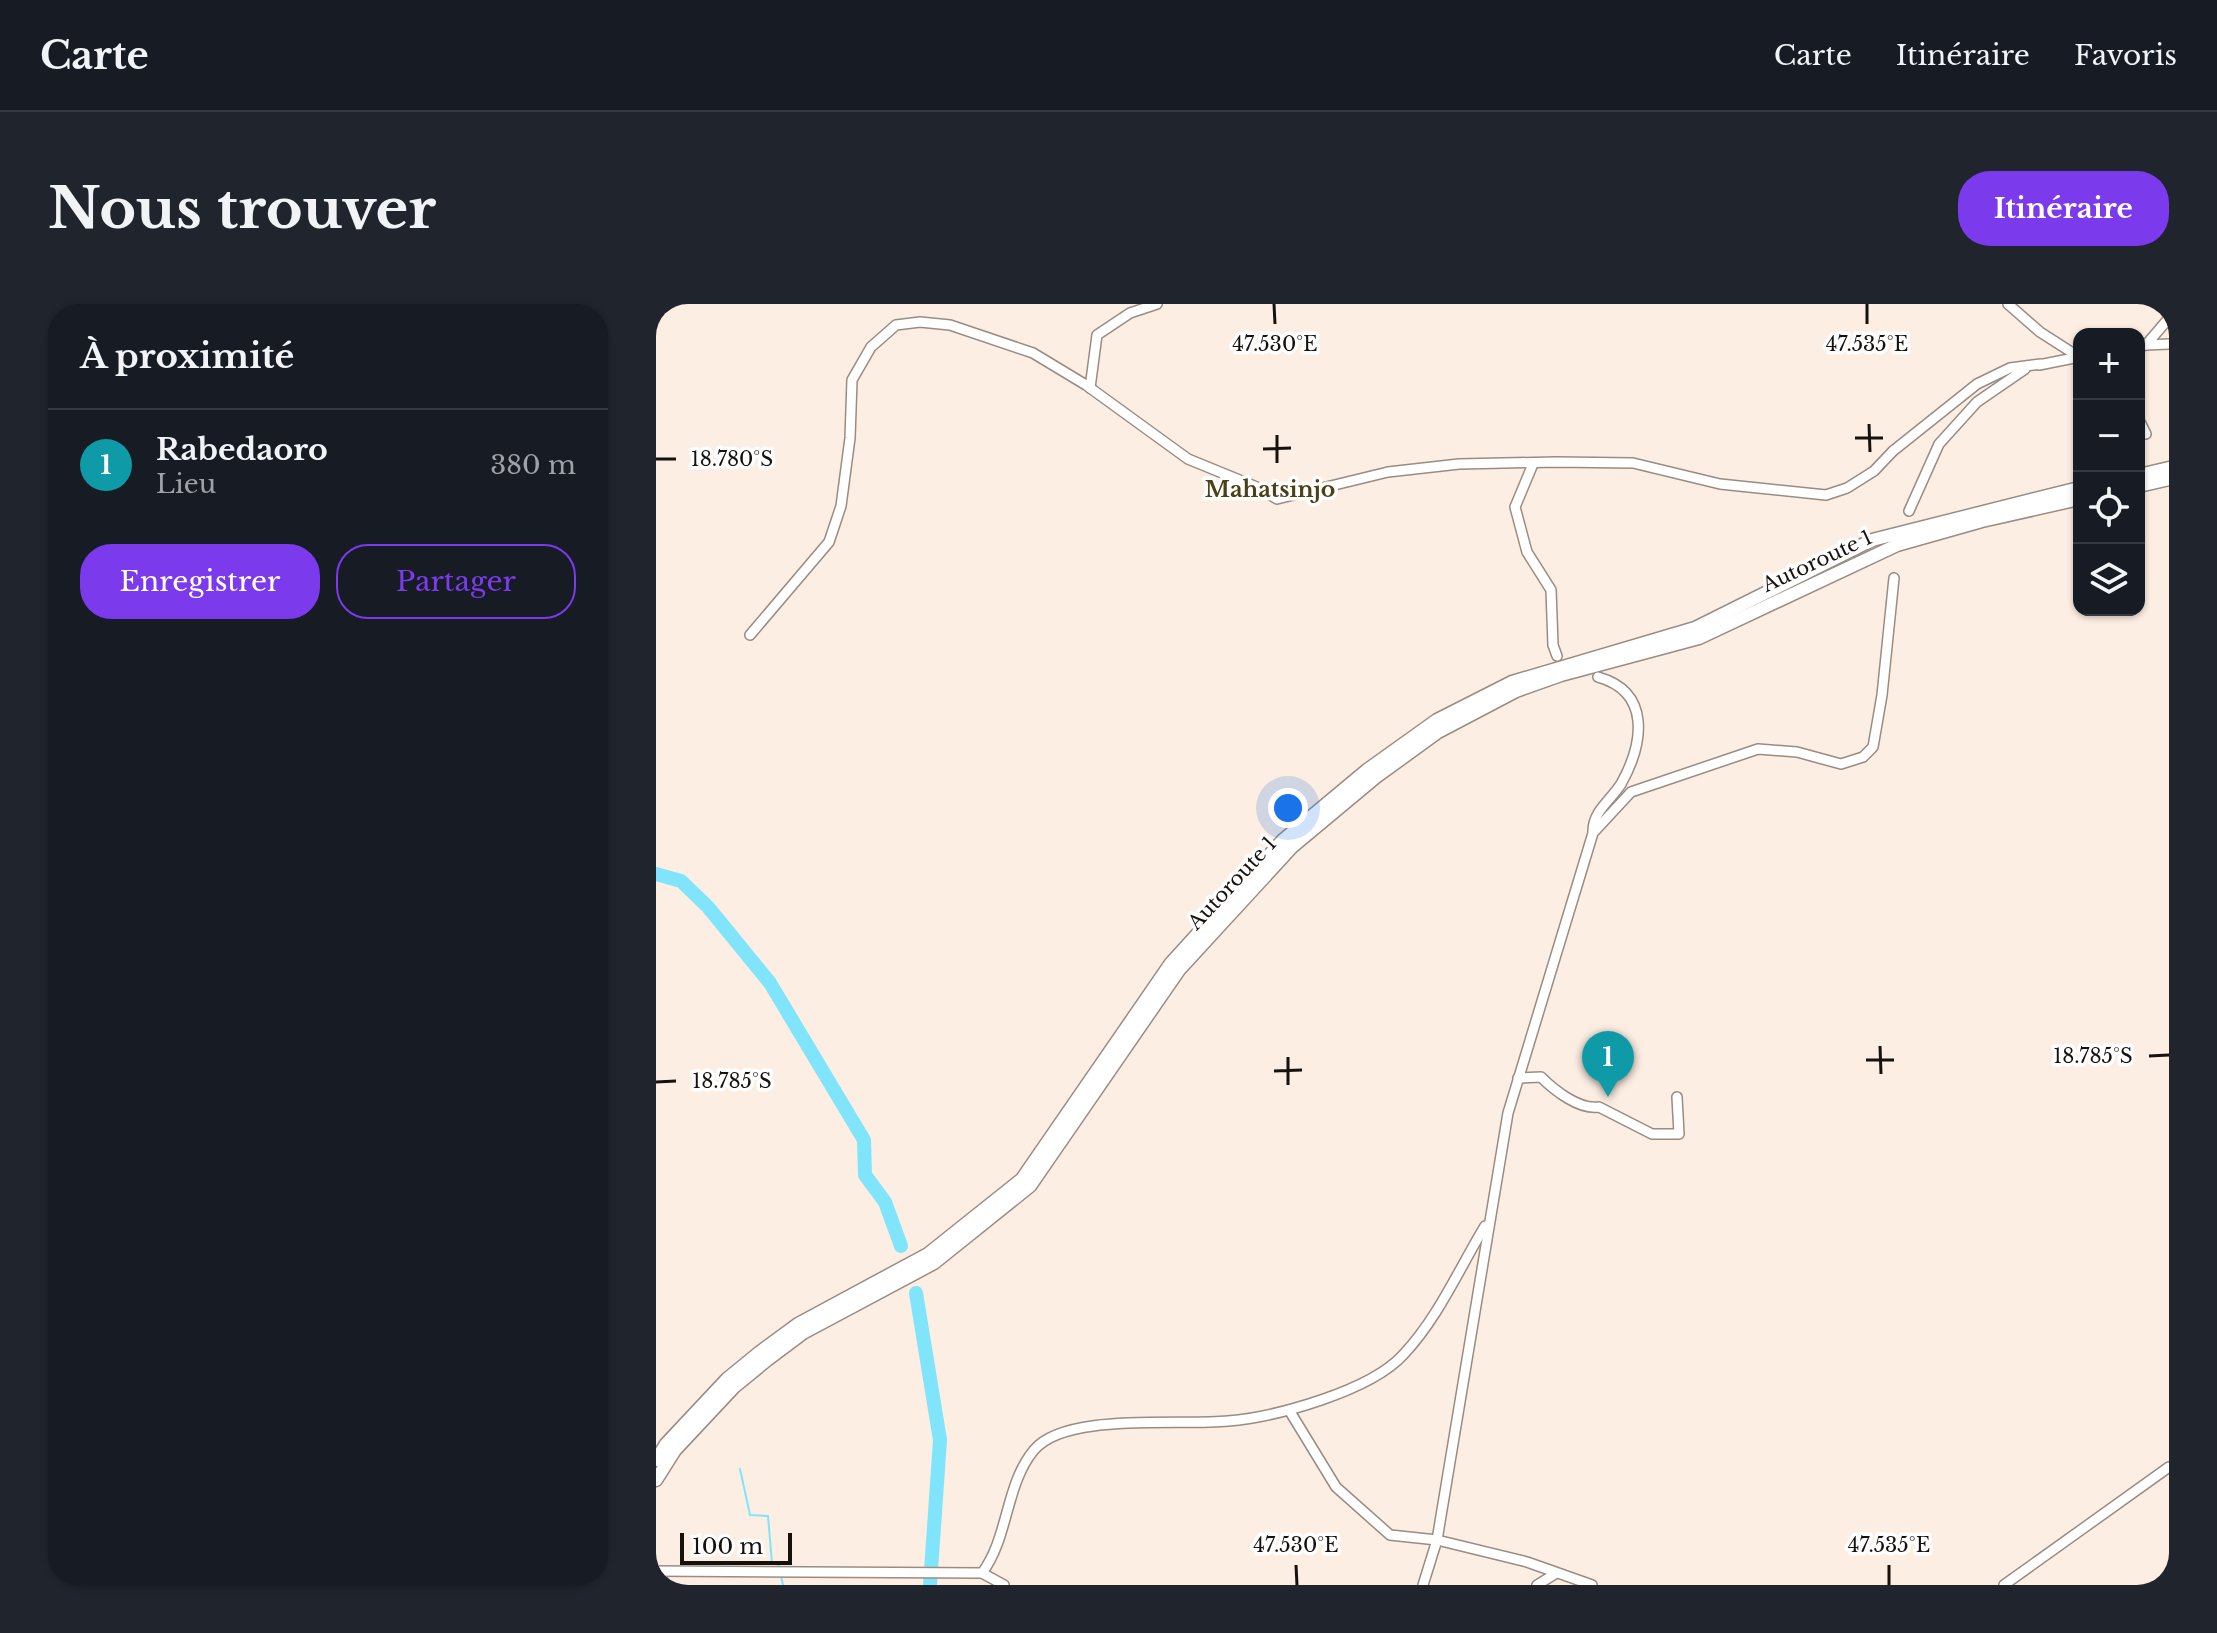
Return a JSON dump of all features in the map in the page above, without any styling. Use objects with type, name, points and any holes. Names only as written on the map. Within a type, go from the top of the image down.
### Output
[{"type":"main road","points":[[2145,474],[2169,468]]},
{"type":"main road","points":[[2145,485],[2169,479]]},
{"type":"main road","name":"Autoroute 1","points":[[656,1460],[666,1444],[727,1379],[760,1352],[798,1324],[928,1254],[1022,1179],[1171,963],[1283,840],[1367,770],[1437,720],[1512,682],[1695,628],[1872,540],[2073,490]]},
{"type":"main road","name":"Autoroute 1","points":[[656,1480],[675,1450],[734,1387],[767,1360],[803,1333],[934,1263],[1030,1186],[1179,970],[1292,847],[1376,777],[1438,732],[1516,691],[1561,675],[1699,638],[1897,545],[2073,500]]},
{"type":"street","points":[[1090,388],[1097,335],[1130,313],[1157,304]]},
{"type":"street","points":[[2008,304],[2040,332],[2073,353]]},
{"type":"street","points":[[2145,343],[2169,318]]},
{"type":"street","points":[[750,635],[829,542],[841,506],[852,380],[871,347],[896,325],[920,322],[979,334],[1033,353],[1090,388],[1188,459],[1259,488],[1277,499],[1388,472],[1459,464],[1633,463],[1720,484],[1826,495],[1847,488],[1874,471],[1893,451],[1977,384],[2010,368],[2073,358]]},
{"type":"street","points":[[2145,346],[2169,344]]},
{"type":"street","points":[[1909,511],[1939,444],[1959,421],[1977,402],[2018,371],[2041,364]]},
{"type":"street","points":[[1533,464],[1515,507],[1527,552],[1551,590],[1553,645],[1557,656]]},
{"type":"street","points":[[1593,833],[1631,792],[1743,753],[1758,749],[1797,752],[1841,764],[1863,757],[1873,747],[1882,695],[1894,578]]},
{"type":"street","points":[[1423,1585],[1437,1540],[1508,1113],[1595,818],[1620,785],[1631,761],[1638,715],[1632,695],[1598,677]]},
{"type":"street","points":[[1518,1078],[1541,1077],[1555,1091],[1590,1108],[1599,1107],[1652,1134],[1679,1134],[1677,1097]]},
{"type":"street","points":[[982,1573],[995,1555],[1013,1493],[1034,1450],[1057,1433],[1089,1424],[1231,1421],[1289,1410],[1365,1381],[1403,1356],[1456,1280],[1488,1220]]},
{"type":"street","points":[[1289,1410],[1336,1487],[1390,1535],[1437,1540],[1527,1562],[1592,1585]]},
{"type":"street","points":[[2004,1585],[2169,1467]]},
{"type":"street","points":[[656,1571],[982,1573],[1004,1585]]},
{"type":"street","points":[[1537,1585],[1555,1574]]},
{"type":"waterway","points":[[656,874],[681,881],[708,907],[770,983],[864,1140],[865,1175],[885,1202],[901,1246]]},
{"type":"waterway","points":[[916,1293],[940,1440],[930,1585]]},
{"type":"waterway","points":[[740,1469],[750,1515],[768,1516],[772,1563],[779,1565]]},
{"type":"waterway","points":[[781,1576],[783,1585]]},
{"type":"place","name":"Rabedaoro","points":[[1608,1097]]},
{"type":"district","name":"Mahatsinjo","points":[[1270,489]]}]
